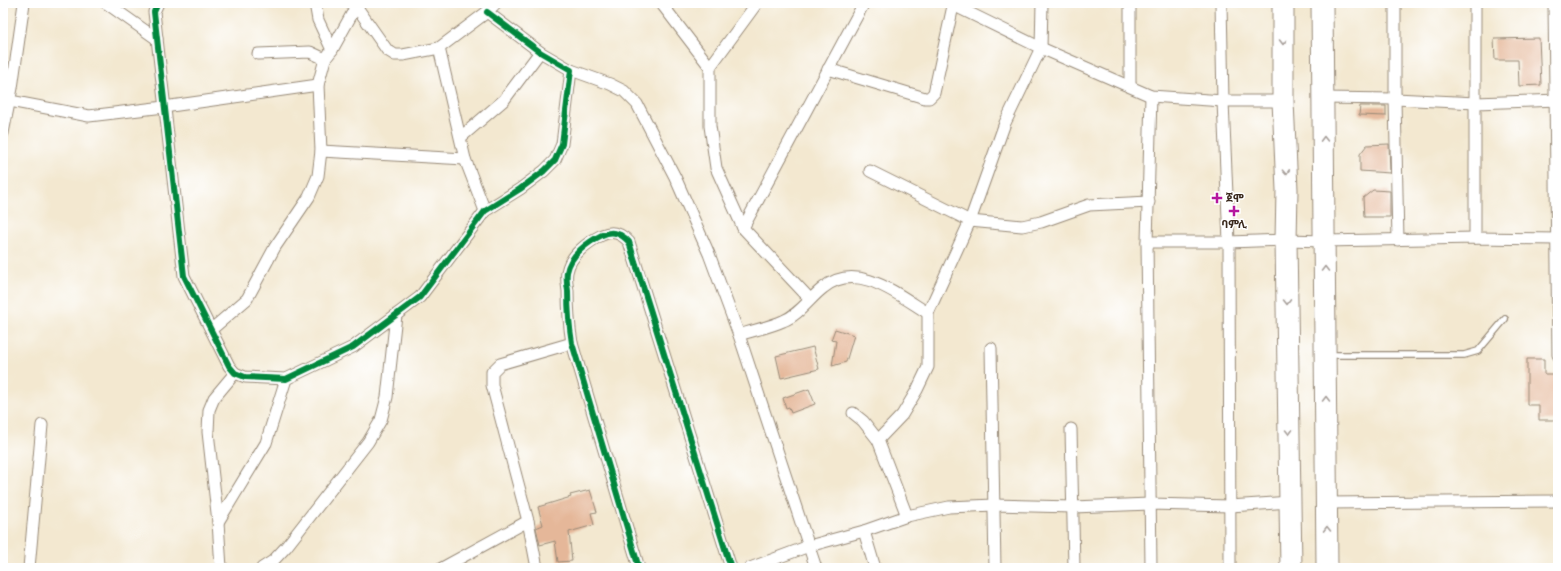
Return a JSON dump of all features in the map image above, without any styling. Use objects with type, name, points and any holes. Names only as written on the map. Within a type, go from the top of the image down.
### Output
[{"type":"highway","points":[[1283,3],[1283,101],[1287,190],[1286,240],[1292,568]]},
{"type":"highway","points":[[1322,3],[1326,241],[1327,568]]},
{"type":"street","points":[[3,133],[10,101],[8,86],[24,3]]},
{"type":"street","points":[[106,3],[157,39]]},
{"type":"street","points":[[158,3],[154,12],[184,276],[212,329],[229,366],[235,373],[245,377],[286,379],[353,347],[420,297],[485,211],[520,190],[555,160],[562,144],[571,70]]},
{"type":"street","points":[[315,3],[318,20],[332,50]]},
{"type":"street","points":[[212,329],[247,299],[275,247],[309,197],[318,176],[321,151],[318,85],[324,59],[332,50],[355,4],[387,50],[395,55],[403,55],[438,48],[487,12],[496,3]]},
{"type":"street","points":[[661,3],[710,67]]},
{"type":"street","points":[[757,3],[710,67],[710,126],[716,168],[743,228],[810,299]]},
{"type":"street","points":[[743,228],[864,3]]},
{"type":"street","points":[[878,440],[902,415],[917,390],[928,367],[928,313],[970,221],[1005,123],[1041,48],[1042,3]]},
{"type":"street","points":[[1130,3],[1130,85]]},
{"type":"street","points":[[1221,3],[1223,101],[1229,242],[1230,568]]},
{"type":"street","points":[[1395,3],[1395,99],[1398,240]]},
{"type":"street","points":[[1475,3],[1475,238]]},
{"type":"street","points":[[1554,3],[1558,355]]},
{"type":"street","points":[[828,69],[929,98],[934,93],[951,4],[967,8],[1041,48],[1130,85],[1151,96],[1223,101],[1283,101]]},
{"type":"street","points":[[487,12],[540,52],[571,70],[610,84],[624,91],[637,104],[676,178],[709,254],[739,335],[816,568]]},
{"type":"street","points":[[438,48],[461,137],[465,159],[485,211]]},
{"type":"street","points":[[258,54],[310,52],[324,59]]},
{"type":"street","points":[[461,137],[504,100],[540,52]]},
{"type":"street","points":[[10,101],[89,116],[318,85]]},
{"type":"street","points":[[1151,96],[1147,242],[1151,568]]},
{"type":"street","points":[[1323,98],[1395,99],[1476,103],[1556,100]]},
{"type":"street","points":[[321,151],[465,159]]},
{"type":"street","points":[[870,171],[970,221],[1022,226],[1041,222],[1089,205],[1149,202]]},
{"type":"street","points":[[640,568],[572,343],[568,322],[567,272],[580,249],[591,240],[607,232],[616,232],[629,242],[731,568]]},
{"type":"street","points":[[1147,242],[1475,238],[1557,239]]},
{"type":"street","points":[[739,335],[783,321],[791,316],[825,286],[842,278],[861,278],[881,284],[928,313]]},
{"type":"street","points":[[262,568],[273,561],[286,547],[368,442],[382,420],[387,397],[396,315]]},
{"type":"street","points":[[537,568],[528,521],[492,385],[492,372],[500,364],[572,343]]},
{"type":"street","points":[[991,348],[995,568]]},
{"type":"street","points":[[221,568],[218,522],[208,432],[209,410],[214,398],[235,373]]},
{"type":"street","points":[[218,522],[266,443],[286,379]]},
{"type":"street","points":[[853,413],[863,421],[878,440],[907,516]]},
{"type":"street","points":[[29,568],[42,425]]},
{"type":"street","points":[[1071,428],[1074,568]]},
{"type":"street","points":[[1326,503],[1558,501]]},
{"type":"street","points":[[750,568],[809,546],[864,531],[907,516],[949,507],[994,505],[1073,507],[1150,504],[1230,506],[1290,502]]},
{"type":"street","points":[[442,568],[462,563],[528,521]]},
{"type":"street","points":[[864,531],[875,568]]},
{"type":"lane","points":[[1326,355],[1464,355],[1478,351],[1505,319]]},
{"type":"building","points":[[1539,38],[1541,85],[1519,86],[1518,60],[1495,60],[1494,39]]},
{"type":"building","points":[[1360,106],[1386,106],[1386,116],[1359,115]]},
{"type":"building","points":[[1389,144],[1390,173],[1360,171],[1360,154],[1367,145]]},
{"type":"building","points":[[1373,190],[1390,191],[1390,217],[1364,217],[1363,198]]},
{"type":"building","points":[[835,329],[854,335],[846,362],[832,366],[836,341],[831,340]]},
{"type":"building","points":[[813,347],[819,369],[781,378],[776,356]]},
{"type":"building","points":[[1527,359],[1544,359],[1544,374],[1557,374],[1556,420],[1539,420],[1539,405],[1527,405]]},
{"type":"building","points":[[809,389],[815,404],[791,413],[789,407],[786,408],[783,398]]},
{"type":"building","points":[[590,490],[597,512],[591,513],[594,525],[569,532],[572,561],[558,562],[555,541],[540,545],[536,528],[543,525],[538,507],[571,497],[570,495]]},
{"type":"cycle path","points":[[158,3],[154,12],[184,276],[229,366],[235,373],[245,377],[286,379],[353,347],[420,297],[485,211],[520,189],[544,171],[555,160],[562,144],[571,70],[540,52],[487,12]]},
{"type":"cycle path","points":[[639,568],[572,343],[569,323],[567,279],[569,266],[580,250],[591,241],[606,233],[617,233],[629,242],[731,568]]},
{"type":"place","name":"ጀሞ","points":[[1217,198]]},
{"type":"place","name":"ባምሊ","points":[[1234,211]]}]
